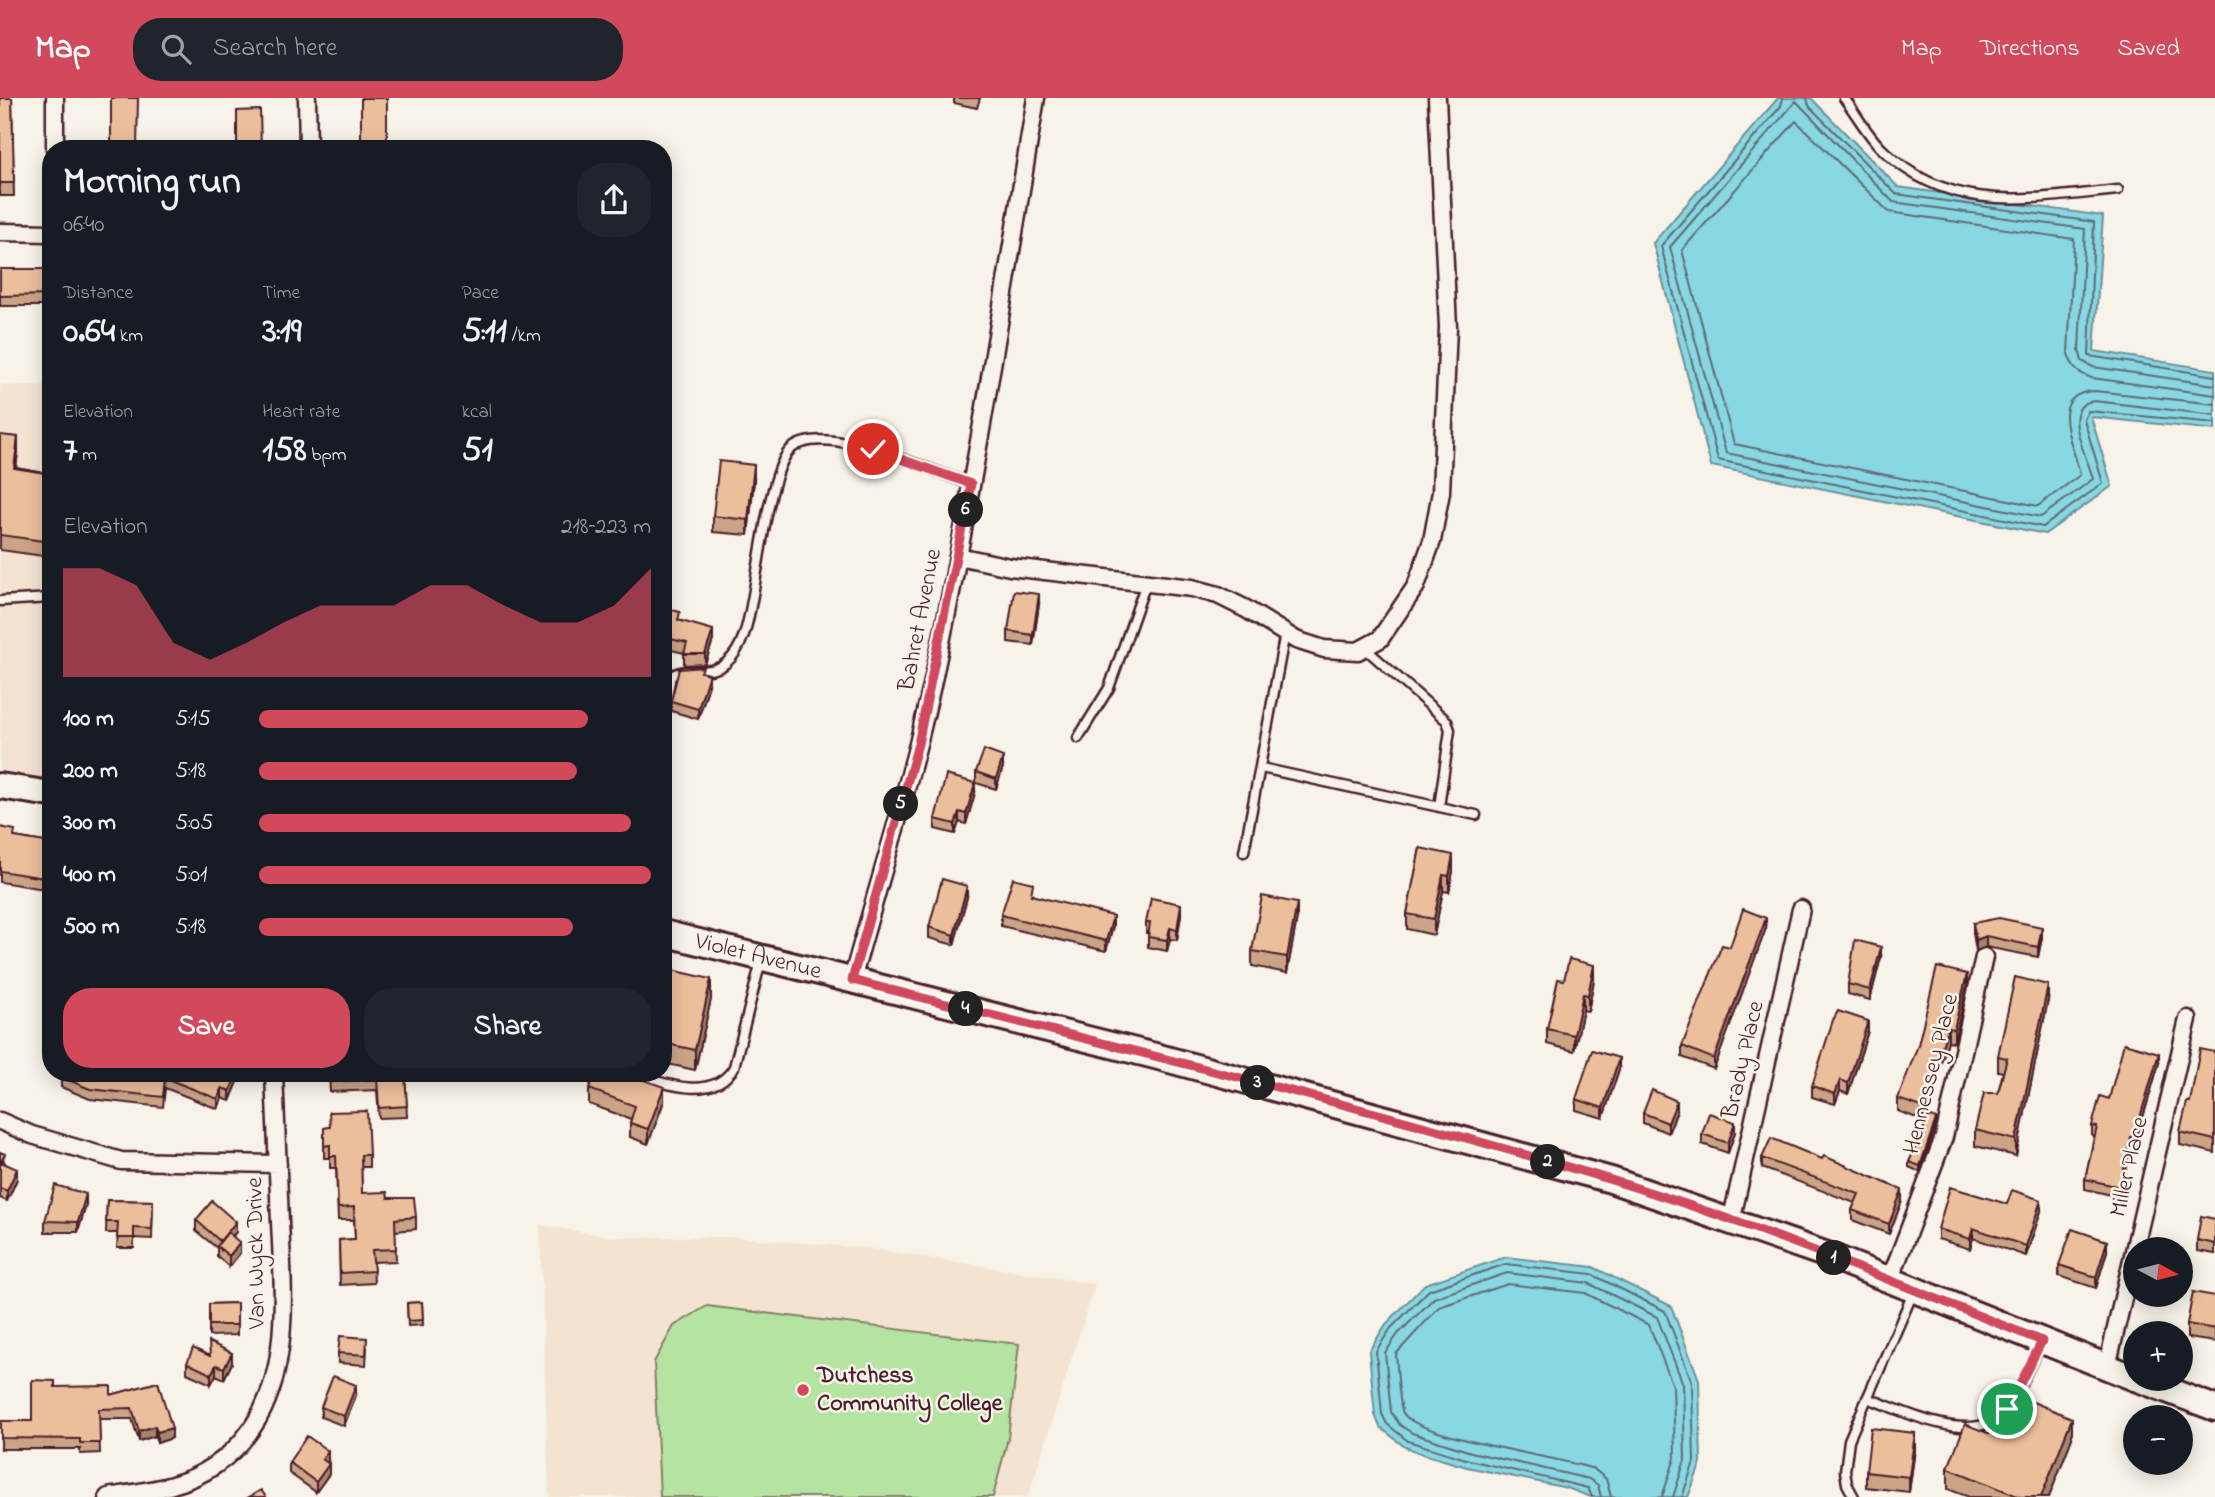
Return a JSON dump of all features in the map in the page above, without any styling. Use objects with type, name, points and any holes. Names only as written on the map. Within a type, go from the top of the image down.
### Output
[{"type":"main road","points":[[0,786],[42,793]]},
{"type":"main road","name":"Violet Avenue","points":[[672,935],[1455,1136],[1611,1180],[1890,1280],[2123,1373]]},
{"type":"main road","name":"Violet Avenue","points":[[2171,1391],[2215,1408]]},
{"type":"street","points":[[55,98],[55,140]]},
{"type":"street","points":[[307,98],[308,140]]},
{"type":"street","name":"Bahret Avenue","points":[[852,980],[918,744],[958,556],[1036,98]]},
{"type":"street","points":[[958,556],[1010,567],[1192,588],[1218,595],[1285,633],[1324,649],[1366,649],[1387,630],[1416,586],[1432,541],[1441,492],[1448,327],[1437,98]]},
{"type":"street","points":[[0,232],[42,233]]},
{"type":"street","name":"Brady Place","points":[[1731,1222],[1801,909]]},
{"type":"street","name":"Hennessey Place","points":[[1890,1280],[1944,1137],[1984,957]]},
{"type":"street","name":"Miller Place","points":[[2107,1367],[2188,1019]]},
{"type":"street","name":"Van Wyck Drive","points":[[107,1497],[177,1486],[213,1467],[240,1444],[265,1409],[278,1366],[285,1317],[274,1082]]},
{"type":"street","points":[[0,1121],[32,1135],[121,1161],[278,1164]]},
{"type":"lane","points":[[1844,98],[1882,150],[1929,185],[1997,201],[2118,190]]},
{"type":"lane","points":[[672,675],[679,671],[708,671],[726,664],[739,646],[749,613],[776,481],[789,451],[802,444],[824,439],[846,442],[971,484]]},
{"type":"lane","points":[[1078,738],[1109,688],[1146,583]]},
{"type":"lane","points":[[0,601],[42,599]]},
{"type":"lane","points":[[1244,852],[1285,633]]},
{"type":"lane","points":[[1366,649],[1447,721],[1450,730],[1438,807]]},
{"type":"lane","points":[[1261,768],[1476,815]]},
{"type":"lane","points":[[660,1082],[696,1089],[729,1076],[734,1067],[762,957]]},
{"type":"lane","points":[[1854,1497],[1847,1484],[1846,1455],[1867,1398],[1914,1290]]},
{"type":"lane","points":[[1867,1398],[1948,1426],[1970,1428],[1989,1423],[2007,1409],[2042,1341]]},
{"type":"shaded area","points":[[0,385],[42,386],[42,782],[0,775]]},
{"type":"shaded area","name":"Dutchess Community College","points":[[540,1225],[613,1237],[731,1237],[867,1248],[1095,1284],[1028,1497],[549,1497]]},
{"type":"green space","points":[[707,1306],[1019,1344],[1008,1438],[993,1497],[660,1497],[654,1362],[674,1326]]},
{"type":"water","points":[[1778,98],[1811,98],[1898,187],[2103,216],[2094,351],[2215,370],[2215,430],[2091,417],[2112,486],[2045,534],[1711,466],[1653,243]]},
{"type":"water","points":[[1506,1257],[1593,1267],[1671,1306],[1699,1380],[1701,1463],[1688,1497],[1591,1497],[1567,1488],[1467,1467],[1423,1454],[1405,1447],[1380,1427],[1375,1415],[1369,1351],[1386,1324],[1425,1284]]},
{"type":"building","points":[[0,98],[12,98],[14,183],[0,183]]},
{"type":"building","points":[[111,98],[138,98],[137,140],[111,140]]},
{"type":"building","points":[[361,98],[387,98],[387,140],[361,140]]},
{"type":"building","points":[[260,110],[261,140],[237,140],[237,111]]},
{"type":"building","points":[[0,269],[42,269],[42,295],[0,296]]},
{"type":"building","points":[[0,435],[18,437],[14,468],[42,473],[42,541],[0,535]]},
{"type":"building","points":[[719,461],[754,465],[748,520],[713,516]]},
{"type":"building","points":[[1014,591],[1039,594],[1033,635],[1008,631]]},
{"type":"building","points":[[672,610],[680,612],[678,620],[713,630],[705,654],[684,654],[687,643],[672,639]]},
{"type":"building","points":[[703,667],[701,672],[709,674],[698,709],[672,701],[679,669]]},
{"type":"building","points":[[984,750],[1003,757],[996,779],[976,772]]},
{"type":"building","points":[[946,775],[975,783],[966,814],[959,812],[955,824],[935,819]]},
{"type":"building","points":[[0,827],[15,830],[14,837],[42,842],[42,878],[0,871]]},
{"type":"building","points":[[1420,848],[1453,855],[1449,876],[1443,875],[1434,919],[1407,914]]},
{"type":"building","points":[[1013,878],[1033,883],[1031,895],[1113,916],[1106,941],[1001,915]]},
{"type":"building","points":[[942,879],[967,886],[954,935],[929,927]]},
{"type":"building","points":[[1262,896],[1297,903],[1287,957],[1252,951]]},
{"type":"building","points":[[1151,898],[1181,904],[1177,930],[1170,928],[1167,940],[1148,937],[1150,923],[1146,923]]},
{"type":"building","points":[[1743,909],[1766,918],[1714,1059],[1682,1046],[1722,945],[1730,947]]},
{"type":"building","points":[[1999,918],[2042,927],[2038,947],[1986,936],[1976,940],[1973,923]]},
{"type":"building","points":[[1855,940],[1881,947],[1870,990],[1848,984]]},
{"type":"building","points":[[1569,959],[1594,965],[1588,995],[1583,994],[1574,1035],[1547,1029],[1558,979],[1564,980]]},
{"type":"building","points":[[1937,967],[1967,974],[1954,1029],[1948,1028],[1922,1107],[1898,1099],[1918,1045]]},
{"type":"building","points":[[672,970],[711,979],[695,1050],[672,1045]]},
{"type":"building","points":[[2015,977],[2048,985],[2016,1140],[1975,1130],[1984,1093],[1998,1093],[2007,1058],[1998,1056]]},
{"type":"building","points":[[1838,1011],[1868,1021],[1848,1083],[1840,1080],[1835,1094],[1812,1086]]},
{"type":"building","points":[[2124,1043],[2159,1053],[2134,1138],[2131,1137],[2120,1187],[2085,1179],[2097,1127],[2092,1126],[2100,1096],[2109,1099]]},
{"type":"building","points":[[2200,1049],[2215,1052],[2215,1140],[2180,1132],[2187,1102],[2190,1102]]},
{"type":"building","points":[[1592,1050],[1619,1058],[1603,1108],[1576,1099]]},
{"type":"building","points":[[73,1082],[165,1082],[163,1097],[90,1089]]},
{"type":"building","points":[[175,1082],[234,1082],[230,1091],[222,1088],[218,1099]]},
{"type":"building","points":[[377,1082],[406,1082],[407,1106],[379,1108]]},
{"type":"building","points":[[592,1082],[650,1082],[664,1087],[648,1129],[630,1123],[635,1106],[589,1089]]},
{"type":"building","points":[[1652,1090],[1677,1101],[1668,1123],[1643,1113]]},
{"type":"building","points":[[367,1111],[369,1155],[361,1155],[362,1193],[387,1192],[388,1198],[414,1198],[416,1217],[395,1219],[396,1249],[372,1250],[374,1271],[340,1273],[339,1240],[355,1239],[354,1207],[338,1208],[336,1156],[330,1156],[330,1145],[324,1146],[324,1128],[330,1127],[329,1112]]},
{"type":"building","points":[[1709,1113],[1735,1122],[1728,1143],[1702,1134]]},
{"type":"building","points":[[1929,1116],[1936,1119],[1920,1166],[1909,1162]]},
{"type":"building","points":[[1771,1138],[1822,1159],[1824,1156],[1902,1190],[1889,1224],[1852,1210],[1859,1194],[1762,1158]]},
{"type":"building","points":[[0,1152],[5,1154],[1,1162],[17,1169],[7,1191],[0,1188]]},
{"type":"building","points":[[55,1185],[86,1194],[78,1222],[45,1221]]},
{"type":"building","points":[[1950,1187],[2007,1204],[2012,1190],[2041,1200],[2026,1246],[1973,1228],[1970,1239],[1938,1229]]},
{"type":"building","points":[[107,1200],[153,1201],[152,1229],[134,1228],[134,1238],[117,1238],[118,1222],[106,1222]]},
{"type":"building","points":[[212,1201],[236,1222],[220,1241],[196,1220]]},
{"type":"building","points":[[2201,1216],[2215,1219],[2215,1244],[2197,1240]]},
{"type":"building","points":[[2072,1229],[2107,1241],[2096,1277],[2059,1265]]},
{"type":"building","points":[[228,1232],[240,1243],[229,1256],[217,1246]]},
{"type":"building","points":[[2193,1292],[2215,1296],[2215,1329],[2193,1325],[2193,1321],[2188,1321],[2190,1307],[2193,1307]]},
{"type":"building","points":[[422,1302],[423,1320],[408,1321],[407,1303]]},
{"type":"building","points":[[237,1303],[237,1325],[209,1325],[209,1304]]},
{"type":"building","points":[[340,1336],[367,1338],[366,1355],[338,1353]]},
{"type":"building","points":[[209,1342],[232,1353],[224,1368],[216,1365],[211,1374],[187,1363],[193,1348],[210,1356]]},
{"type":"building","points":[[333,1376],[356,1385],[344,1416],[321,1407]]},
{"type":"building","points":[[32,1380],[55,1381],[55,1387],[111,1386],[111,1395],[158,1382],[172,1428],[157,1432],[155,1426],[139,1431],[132,1408],[99,1409],[100,1443],[80,1443],[80,1439],[1,1438],[1,1421],[32,1421]]},
{"type":"building","points":[[2028,1400],[2072,1418],[2041,1497],[2020,1497],[1948,1468],[1965,1424],[2003,1439],[2016,1433]]},
{"type":"building","points":[[1871,1428],[1915,1433],[1909,1477],[1866,1472]]},
{"type":"building","points":[[307,1436],[328,1451],[322,1459],[329,1464],[316,1482],[289,1462]]},
{"type":"building","points":[[261,1490],[266,1497],[249,1497]]},
{"type":"place","name":"Dutchess Community College","points":[[803,1390]]},
{"type":"route","points":[[873,449],[971,484],[937,663],[918,744],[852,980],[1155,1056],[1611,1180],[1829,1256],[2042,1341],[2007,1409]]}]
